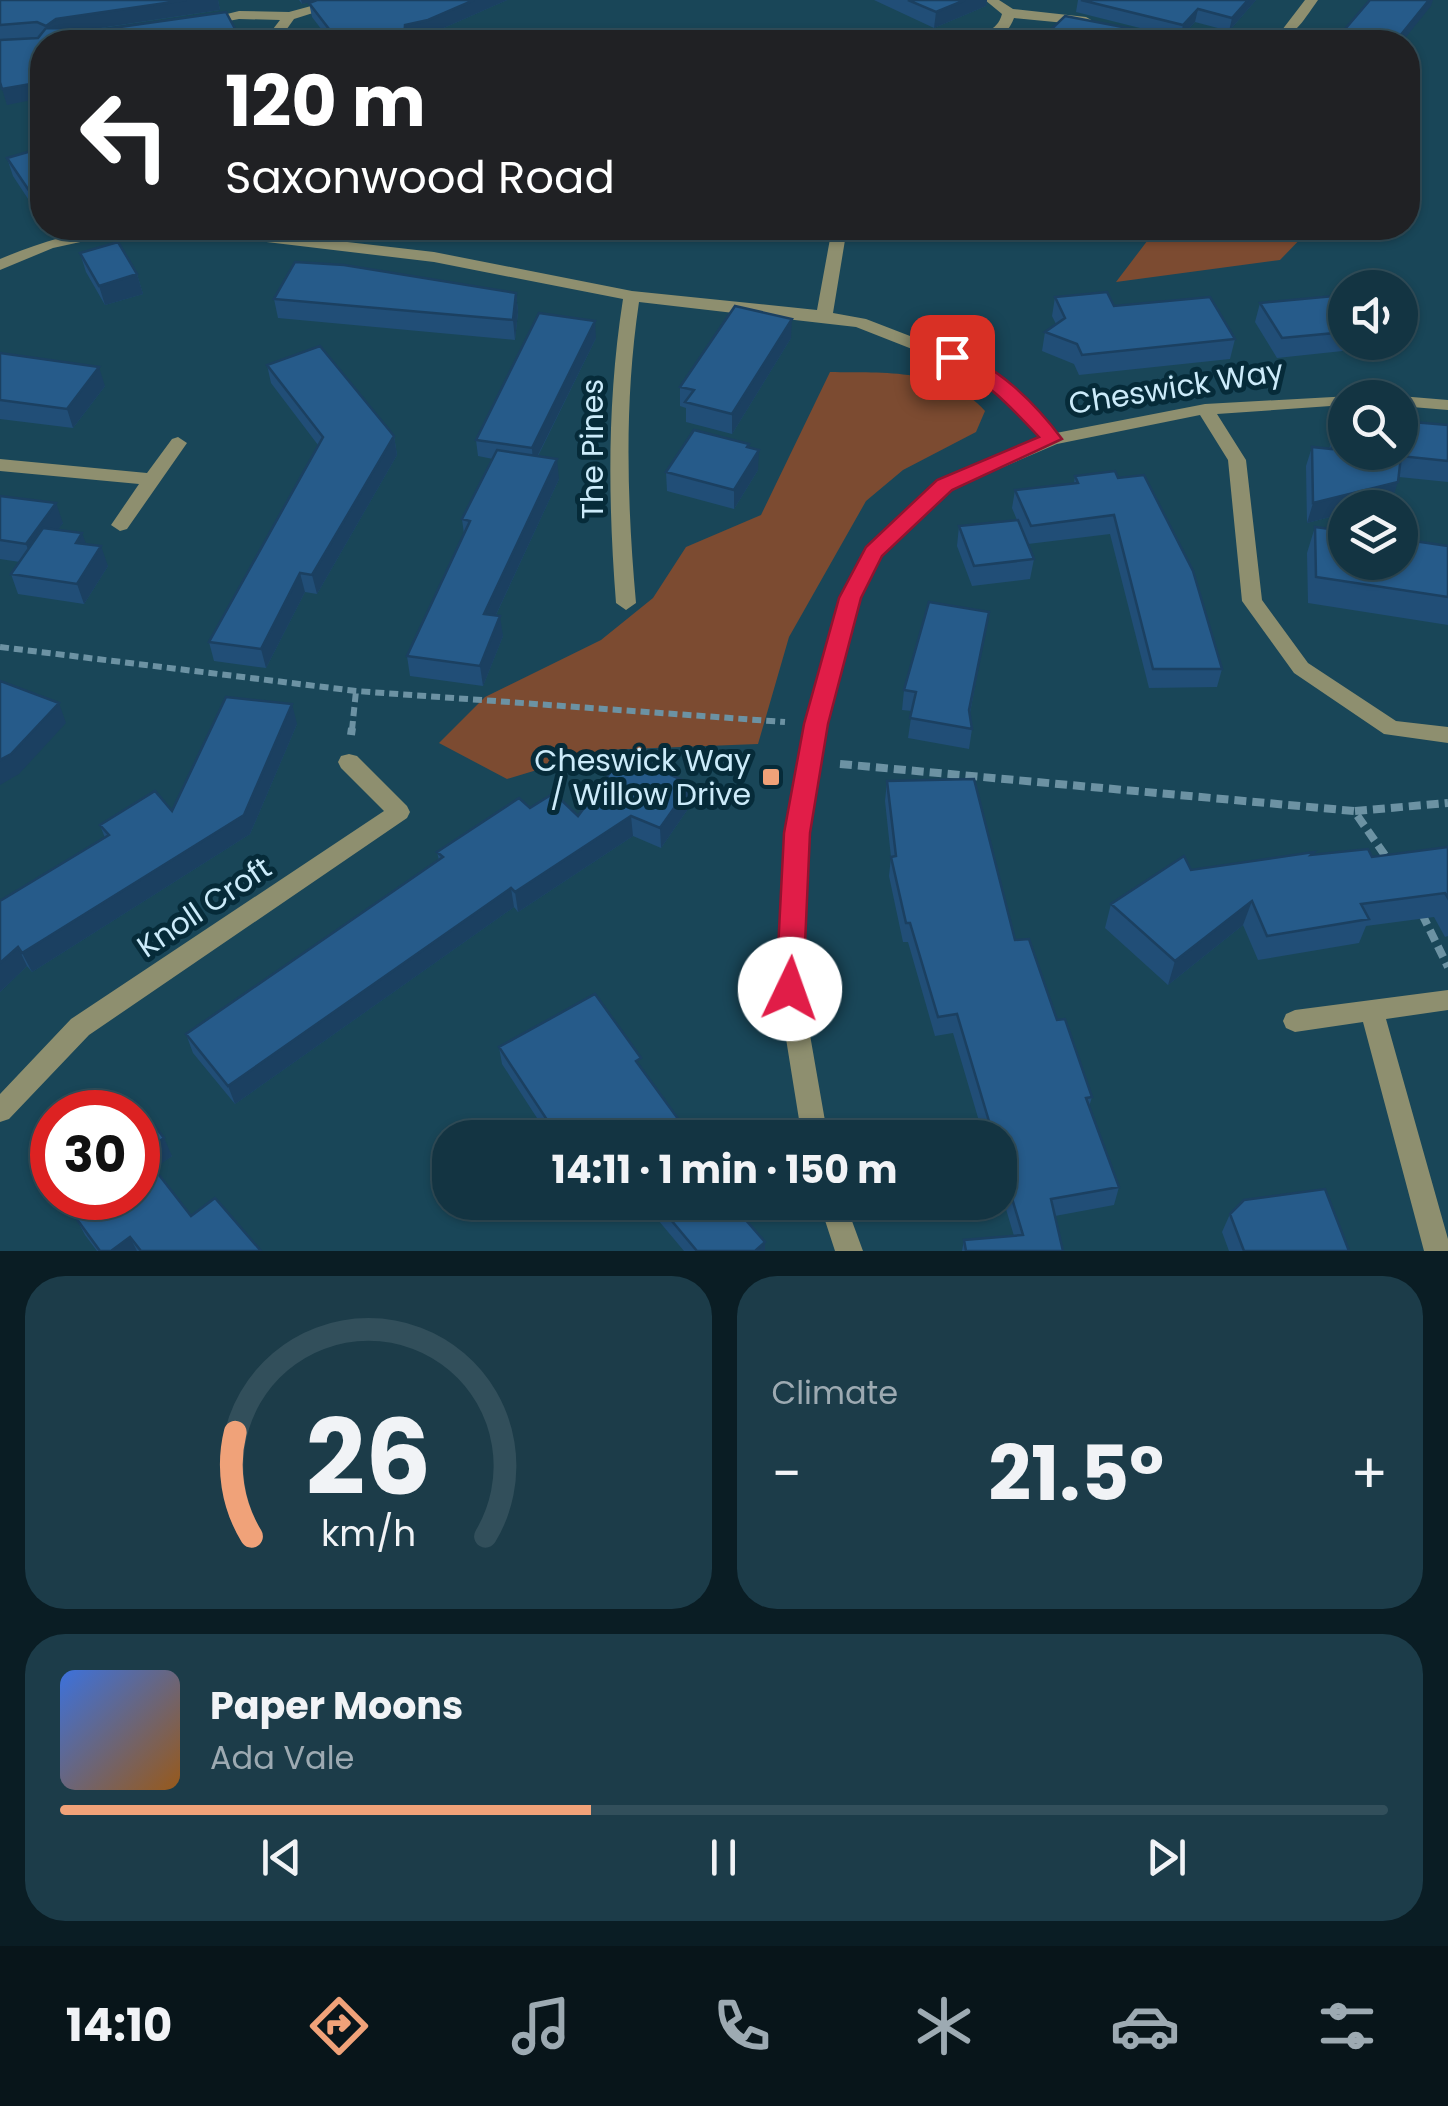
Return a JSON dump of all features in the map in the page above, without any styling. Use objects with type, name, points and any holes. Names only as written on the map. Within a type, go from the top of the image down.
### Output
[{"type":"street","points":[[184,24],[240,15],[289,16],[348,0]]},
{"type":"street","points":[[991,0],[1009,12],[1095,23]]},
{"type":"street","points":[[1289,30],[1308,12],[1312,0]]},
{"type":"street","points":[[1000,30],[1009,12]]},
{"type":"street","points":[[279,30],[289,16]]},
{"type":"street","points":[[0,265],[69,240]]},
{"type":"street","points":[[304,240],[434,257],[632,296],[860,323],[974,366],[1009,394],[1052,439]]},
{"type":"street","points":[[824,316],[838,240]]},
{"type":"street","name":"The Pines","points":[[626,604],[616,495],[618,373],[632,296]]},
{"type":"street","name":"Cheswick Way","points":[[812,1120],[790,989],[797,833],[816,724],[850,598],[873,552],[945,485],[1052,439],[1205,409],[1328,401]]},
{"type":"street","points":[[1418,403],[1448,405]]},
{"type":"street","points":[[1205,409],[1238,460],[1252,601],[1301,668],[1391,728],[1448,735]]},
{"type":"street","points":[[120,524],[148,479],[178,443]]},
{"type":"street","points":[[0,466],[148,479]]},
{"type":"street","name":"Knoll Croft","points":[[0,1111],[80,1027],[399,812],[348,762]]},
{"type":"street","points":[[1295,1021],[1448,1000]]},
{"type":"street","points":[[1372,1012],[1438,1251]]},
{"type":"street","points":[[838,1220],[849,1251]]},
{"type":"path","points":[[0,647],[356,691],[816,724]]},
{"type":"path","points":[[348,762],[356,691]]},
{"type":"path","points":[[810,760],[1098,791],[1354,812],[1448,803]]},
{"type":"path","points":[[1354,812],[1394,868]]},
{"type":"path","points":[[1414,897],[1448,967]]},
{"type":"shaded area","points":[[1148,240],[1299,240],[1280,260],[1116,282]]},
{"type":"shaded area","points":[[830,372],[893,373],[934,380],[970,397],[985,411],[976,432],[903,470],[866,501],[789,637],[758,744],[603,750],[507,779],[439,743],[485,697],[601,640],[653,598],[686,547],[761,515]]},
{"type":"building","points":[[0,0],[186,0],[56,19],[46,26],[37,22],[0,25]]},
{"type":"building","points":[[474,0],[428,20],[405,25],[405,30],[330,30],[309,3]]},
{"type":"building","points":[[908,0],[965,0],[936,12]]},
{"type":"building","points":[[1081,0],[1248,0],[1232,18],[1198,9],[1183,25]]},
{"type":"building","points":[[1370,0],[1429,0],[1405,30],[1344,30]]},
{"type":"building","points":[[226,12],[236,30],[44,30],[106,29]]},
{"type":"building","points":[[1065,16],[1138,30],[1050,30]]},
{"type":"building","points":[[30,38],[30,84],[2,89],[0,40]]},
{"type":"building","points":[[30,151],[30,192],[7,158]]},
{"type":"building","points":[[118,242],[137,274],[99,286],[80,253]]},
{"type":"building","points":[[295,262],[344,265],[516,293],[513,320],[274,299]]},
{"type":"building","points":[[1107,292],[1114,306],[1210,297],[1235,339],[1082,355],[1077,344],[1045,332],[1065,318],[1055,297]]},
{"type":"building","points":[[1328,297],[1328,334],[1282,338],[1260,303]]},
{"type":"building","points":[[735,306],[792,319],[732,414],[685,402],[694,390],[680,387]]},
{"type":"building","points":[[539,313],[595,321],[532,448],[476,440]]},
{"type":"building","points":[[320,346],[394,436],[312,575],[300,573],[261,649],[209,642],[323,437],[267,365]]},
{"type":"building","points":[[0,353],[99,367],[67,409],[0,400]]},
{"type":"building","points":[[1418,422],[1448,425],[1448,461],[1418,458]]},
{"type":"building","points":[[694,430],[759,450],[734,490],[666,472]]},
{"type":"building","points":[[1312,447],[1328,449],[1328,470],[1399,470],[1398,482],[1366,490],[1328,490],[1328,499],[1313,503]]},
{"type":"building","points":[[497,450],[557,459],[484,614],[500,616],[480,666],[407,656],[470,521],[462,519]]},
{"type":"building","points":[[1115,471],[1118,478],[1144,475],[1193,571],[1222,669],[1153,669],[1114,515],[1031,526],[1015,490],[1078,483],[1075,476]]},
{"type":"building","points":[[0,496],[56,503],[26,544],[0,540]]},
{"type":"building","points":[[1018,520],[1034,559],[974,566],[959,526]]},
{"type":"building","points":[[1315,527],[1328,529],[1328,579],[1316,577]]},
{"type":"building","points":[[43,528],[82,533],[76,543],[101,546],[77,584],[11,574]]},
{"type":"building","points":[[1418,542],[1448,546],[1448,597],[1336,580],[1418,580]]},
{"type":"building","points":[[929,602],[989,612],[969,710],[972,729],[910,718],[916,692],[904,690]]},
{"type":"building","points":[[0,681],[59,703],[11,754],[0,760]]},
{"type":"building","points":[[226,697],[292,704],[244,815],[22,953],[18,947],[0,963],[0,901],[109,835],[100,825],[155,791],[172,811]]},
{"type":"building","points":[[624,754],[691,784],[660,828],[631,816],[515,892],[511,888],[228,1086],[186,1034],[443,857],[437,852],[519,798],[530,808],[554,793],[578,816]]},
{"type":"building","points":[[974,779],[1015,940],[1029,939],[1057,1020],[1065,1019],[1092,1097],[1086,1098],[1119,1187],[1051,1199],[1063,1251],[966,1251],[964,1240],[1023,1235],[1017,1215],[1017,1120],[989,1120],[957,1014],[938,1017],[910,923],[906,923],[891,857],[896,856],[887,781]]},
{"type":"building","points":[[1448,847],[1448,898],[1445,893],[1361,904],[1369,919],[1267,936],[1252,901],[1175,961],[1111,904],[1184,856],[1191,870],[1314,852],[1311,855],[1368,849],[1372,857]]},
{"type":"building","points":[[595,994],[641,1058],[636,1061],[679,1120],[547,1120],[499,1047]]},
{"type":"building","points":[[160,1176],[191,1216],[215,1198],[261,1251],[141,1251],[130,1237],[111,1251],[100,1251],[77,1220],[160,1220]]},
{"type":"building","points":[[1325,1189],[1349,1251],[1244,1251],[1230,1214],[1244,1200]]},
{"type":"building","points":[[671,1220],[746,1220],[765,1242],[755,1251],[697,1251]]},
{"type":"place","name":"Cheswick Way / Willow Drive","points":[[771,777]]},
{"type":"route","points":[[790,989],[797,833],[816,724],[850,598],[873,552],[945,485],[1052,439],[1009,394],[974,366],[952,357]]}]
